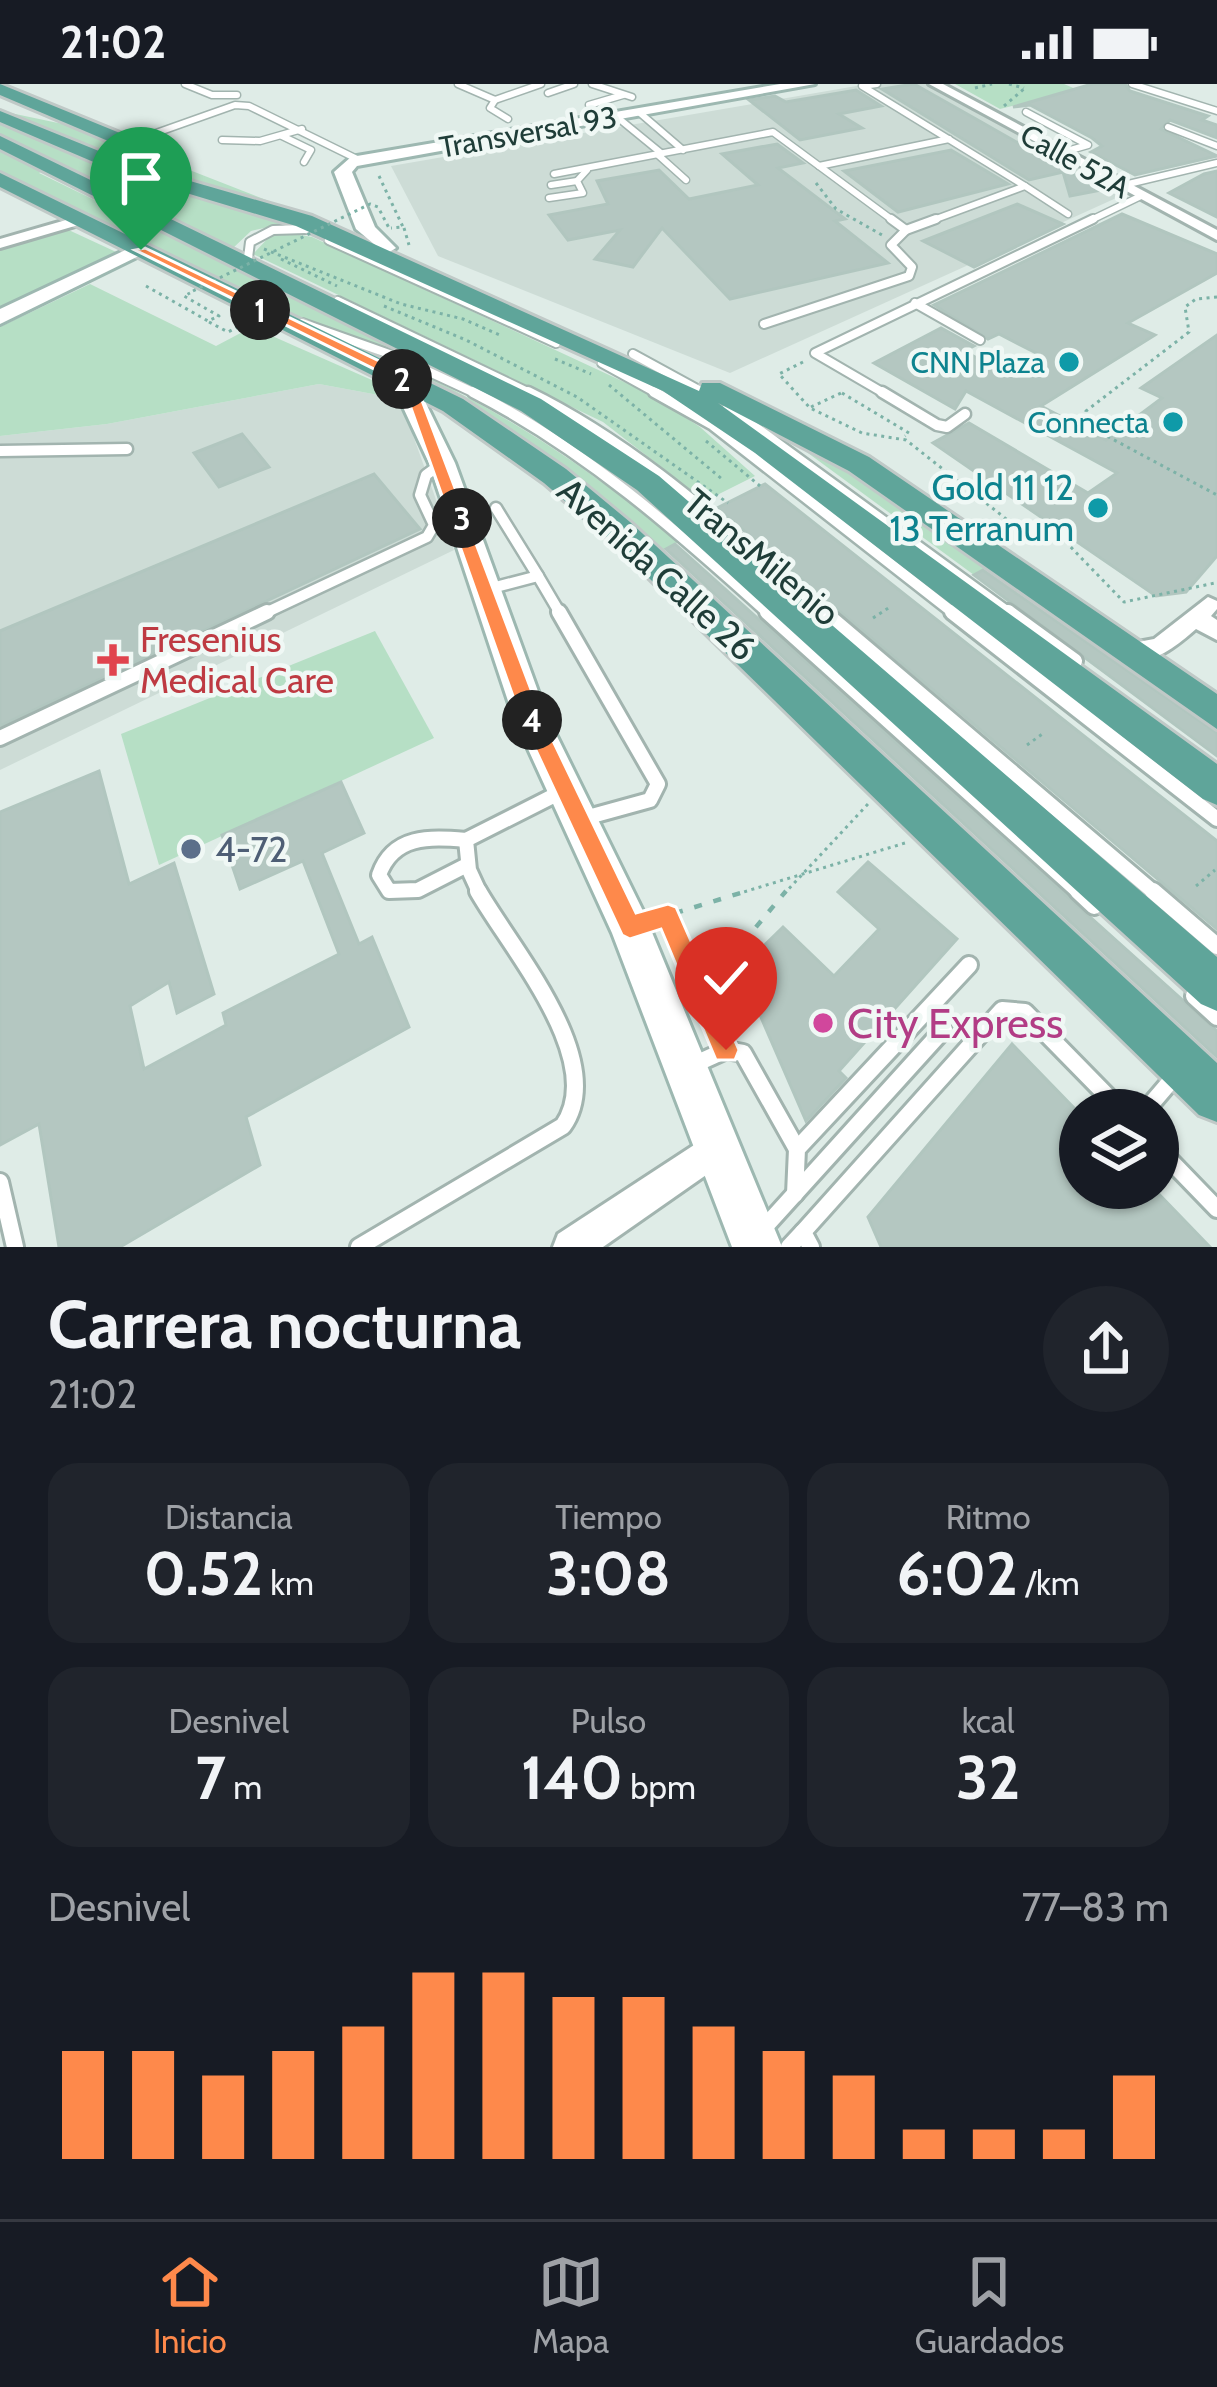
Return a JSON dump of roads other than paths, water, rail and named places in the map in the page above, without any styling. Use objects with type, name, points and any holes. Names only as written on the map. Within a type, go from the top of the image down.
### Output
[{"type":"main road","name":"Transversal 93","points":[[359,160],[617,117],[632,102],[807,84]]},
{"type":"main road","points":[[4,97],[399,245]]},
{"type":"main road","points":[[4,97],[156,177],[304,221],[672,385],[751,436],[1217,788]]},
{"type":"main road","name":"Avenida Calle 26","points":[[0,142],[593,442],[648,483],[1217,988]]},
{"type":"main road","points":[[359,160],[343,172],[366,230],[766,413],[859,464],[1206,707]]},
{"type":"main road","name":"Avenida Calle 26","points":[[3,183],[401,377],[508,440],[620,530],[1217,1097]]},
{"type":"main road","points":[[0,317],[141,250]]},
{"type":"main road","points":[[401,377],[442,463],[530,716],[630,927],[717,1147],[783,1243]]},
{"type":"street","name":"Calle 52A","points":[[938,84],[1217,234]]},
{"type":"street","name":"Calle 52A","points":[[938,84],[1063,152]]},
{"type":"street","points":[[0,244],[80,220]]},
{"type":"street","points":[[1130,652],[1156,649],[1205,605]]},
{"type":"street","points":[[1205,605],[1217,631]]},
{"type":"street","points":[[1205,605],[1174,667],[1206,707]]},
{"type":"street","points":[[571,1247],[717,1147]]},
{"type":"lane","points":[[185,84],[217,95],[232,95],[242,84]]},
{"type":"lane","points":[[225,84],[235,105]]},
{"type":"lane","points":[[458,84],[495,100]]},
{"type":"lane","points":[[548,93],[574,84]]},
{"type":"lane","points":[[592,84],[632,102],[683,149]]},
{"type":"lane","points":[[877,84],[862,86],[1068,214]]},
{"type":"lane","points":[[1132,84],[1217,112]]},
{"type":"lane","points":[[508,119],[490,107],[495,100],[533,85]]},
{"type":"lane","points":[[589,105],[632,102]]},
{"type":"lane","points":[[128,143],[235,105],[249,106],[359,160]]},
{"type":"lane","points":[[1025,112],[1088,145],[1063,152]]},
{"type":"lane","points":[[617,117],[686,180]]},
{"type":"lane","points":[[1168,128],[1217,146]]},
{"type":"lane","points":[[222,140],[302,129]]},
{"type":"lane","points":[[554,174],[773,133],[906,230]]},
{"type":"lane","points":[[281,135],[311,150],[304,162]]},
{"type":"lane","points":[[819,166],[949,140]]},
{"type":"lane","points":[[1122,185],[1217,163]]},
{"type":"lane","points":[[551,185],[577,182],[589,174],[587,169]]},
{"type":"lane","name":"TransMilenio","points":[[156,177],[306,229],[687,407],[1217,819]]},
{"type":"lane","name":"TransMilenio","points":[[79,179],[558,406],[652,466],[1217,946]]},
{"type":"lane","points":[[549,199],[583,193],[577,182]]},
{"type":"lane","points":[[764,324],[908,276],[912,267],[891,245],[895,238],[1025,186]]},
{"type":"lane","points":[[965,414],[942,427],[815,356],[824,346],[1142,195]]},
{"type":"lane","points":[[248,258],[250,242],[273,230],[306,229]]},
{"type":"lane","points":[[915,303],[980,340]]},
{"type":"lane","name":"TransMilenio","points":[[266,313],[359,339],[419,364],[597,466],[649,506],[1113,923]]},
{"type":"lane","points":[[633,354],[791,449],[1217,766]]},
{"type":"lane","points":[[0,452],[127,449]]},
{"type":"lane","points":[[0,738],[427,537],[434,526],[420,495],[426,475],[442,463]]},
{"type":"lane","points":[[466,865],[408,893],[389,891],[379,875],[389,852],[408,841],[466,840],[573,805],[650,800],[658,784],[496,508]]},
{"type":"lane","points":[[487,589],[538,576]]},
{"type":"lane","points":[[359,1247],[563,1126],[576,1104],[579,1087],[572,1060],[517,948],[466,865],[466,840]]},
{"type":"lane","points":[[797,1149],[969,965]]},
{"type":"lane","points":[[1182,986],[1217,1017]]},
{"type":"lane","points":[[783,1243],[1002,1010],[1025,1012],[1100,1089]]},
{"type":"lane","points":[[795,1193],[944,1029]]},
{"type":"lane","points":[[686,1068],[726,1050],[737,1050],[748,1058],[797,1149],[795,1193],[783,1243]]},
{"type":"lane","points":[[1164,1089],[1184,1066]]},
{"type":"lane","points":[[1179,1170],[1217,1209]]},
{"type":"lane","points":[[0,1182],[15,1247]]},
{"type":"place","name":"CNN Plaza","points":[[1069,362]]},
{"type":"place","name":"Connecta","points":[[1173,422]]},
{"type":"place","name":"Gold 11 12 13 Terranum","points":[[1098,508]]},
{"type":"place","name":"Fresenius Medical Care","points":[[113,660]]},
{"type":"place","name":"4-72","points":[[191,849]]},
{"type":"place","name":"City Express","points":[[823,1023]]}]
